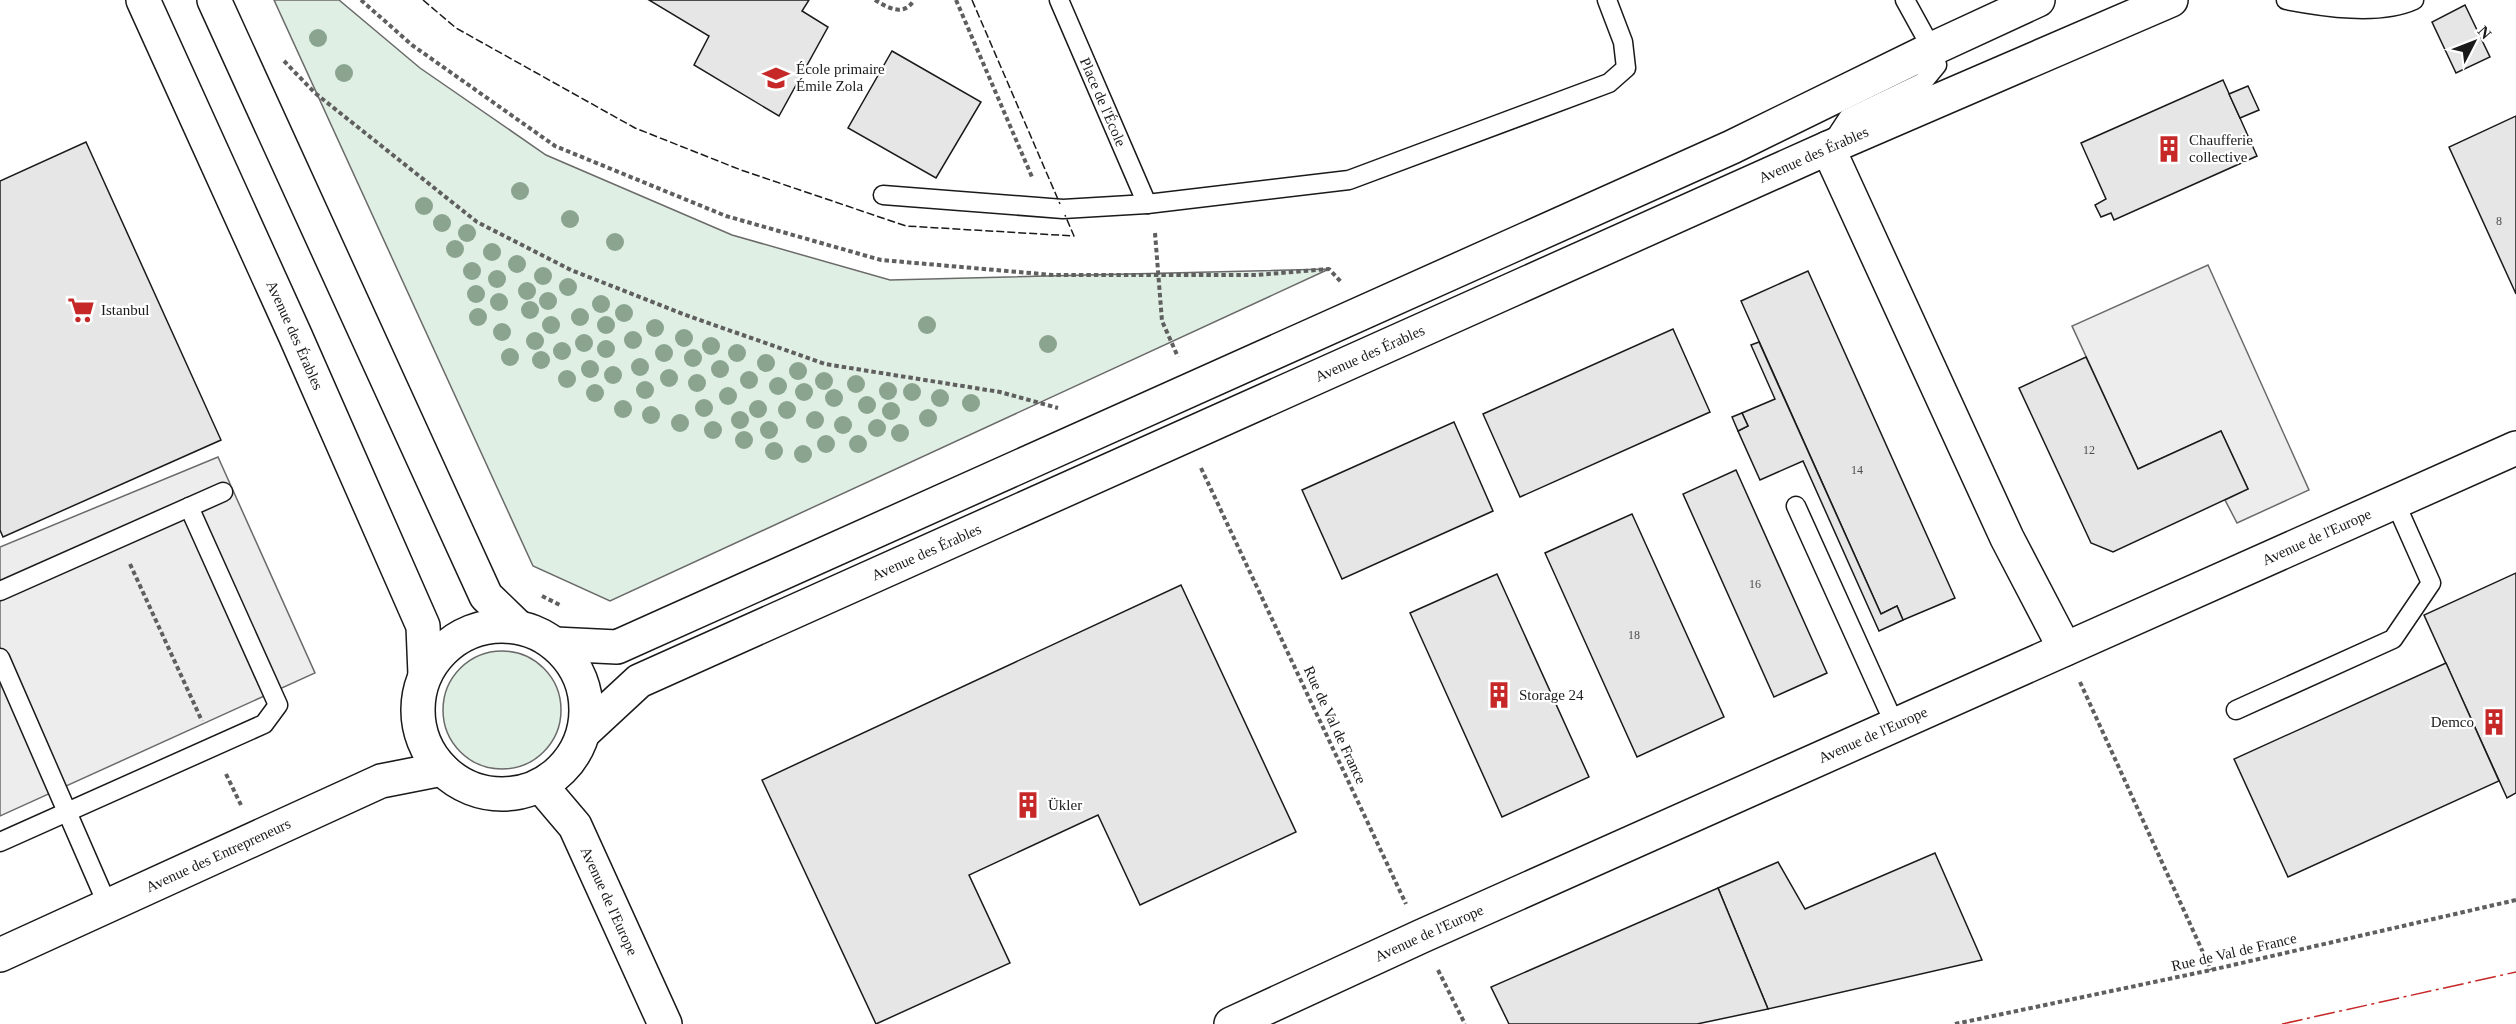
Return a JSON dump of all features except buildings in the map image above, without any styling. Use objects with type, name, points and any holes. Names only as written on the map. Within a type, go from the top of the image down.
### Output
[{"type":"main road","name":"Avenue des Érables","points":[[143,0],[295,335],[423,626],[425,675]]},
{"type":"main road","points":[[214,0],[486,596],[518,627]]},
{"type":"main road","points":[[555,644],[617,647],[1732,147],[2038,0]]},
{"type":"main road","name":"Avenue des Érables","points":[[584,732],[639,681],[1828,148],[2171,0]]},
{"type":"main road","points":[[1828,148],[2007,538],[2065,649]]},
{"type":"main road","name":"Avenue de l'Europe","points":[[1231,1024],[1422,936],[2516,448]]},
{"type":"main road","points":[[490,626],[518,627],[538,633],[555,644],[572,662],[583,684],[587,708],[584,732],[575,754],[560,773],[541,786],[515,794],[488,794],[463,785],[442,770],[427,749],[419,725],[418,699],[425,675],[441,652],[463,635],[490,626]]},
{"type":"main road","name":"Avenue des Entrepreneurs","points":[[0,955],[381,781],[442,770]]},
{"type":"main road","name":"Avenue de l'Europe","points":[[541,786],[575,826],[665,1024]]},
{"type":"lane","name":"Place de l'École","points":[[1059,0],[1147,204]]},
{"type":"lane","points":[[883,195],[1062,209],[1147,204],[1348,180],[1610,83],[1626,68],[1623,42],[1607,0]]},
{"type":"lane","points":[[1828,148],[1848,118],[1923,82],[1937,65],[1932,49],[1905,0]]},
{"type":"lane","points":[[2286,0],[2316,6],[2361,9],[2414,0]]},
{"type":"lane","points":[[0,591],[223,492]]},
{"type":"lane","points":[[2236,710],[2393,639],[2430,583],[2395,502]]},
{"type":"lane","points":[[1796,506],[1895,725]]},
{"type":"lane","points":[[0,842],[264,724],[278,705],[189,507]]},
{"type":"lane","points":[[0,658],[108,906]]},
{"type":"path","points":[[361,0],[412,45],[555,146],[726,216],[881,260],[1053,275],[1257,275],[1329,269],[1370,309]]},
{"type":"path","points":[[875,0],[889,9],[901,11],[911,5],[914,0]]},
{"type":"path","points":[[956,0],[1033,180],[1028,207]]},
{"type":"path","points":[[285,73],[282,61],[315,93],[477,222],[571,270],[683,314],[825,364],[1000,392],[1113,425]]},
{"type":"path","points":[[1147,204],[1157,243],[1157,275],[1162,321],[1183,367]]},
{"type":"path","name":"Rue de Val de France","points":[[1185,435],[1465,1024]]},
{"type":"path","points":[[118,538],[256,838]]},
{"type":"path","points":[[536,593],[569,610]]},
{"type":"path","points":[[2065,649],[2211,970]]},
{"type":"path","name":"Rue de Val de France","points":[[1955,1024],[2211,970],[2516,900]]},
{"type":"green space","points":[[274,0],[339,0],[420,68],[546,155],[732,235],[890,280],[1329,269],[610,601],[533,566]]},
{"type":"green space","points":[[502,651],[525,656],[544,668],[556,687],[561,710],[556,733],[544,752],[525,764],[502,769],[479,764],[460,752],[448,733],[443,710],[448,687],[460,668],[479,656]]},
{"type":"shaded area","points":[[2208,265],[2309,490],[2237,523],[2225,500],[2248,489],[2221,431],[2138,469],[2072,326]]},
{"type":"shaded area","points":[[218,457],[315,673],[0,816],[0,547]]},
{"type":"fence","points":[[423,0],[456,28],[635,128],[741,170],[906,226],[1074,236],[1065,215]]},
{"type":"fence","points":[[972,0],[1060,204]]},
{"type":"power","points":[[2282,1024],[2516,972]]},
{"type":"place","name":"École primaire Émile Zola","points":[[776,78]]},
{"type":"place","name":"Chaufferie collective","points":[[2169,149]]},
{"type":"place","name":"Istanbul","points":[[81,310]]},
{"type":"place","name":"Storage 24","points":[[1499,695]]},
{"type":"place","name":"Demco","points":[[2494,722]]},
{"type":"place","name":"Ükler","points":[[1028,805]]}]
